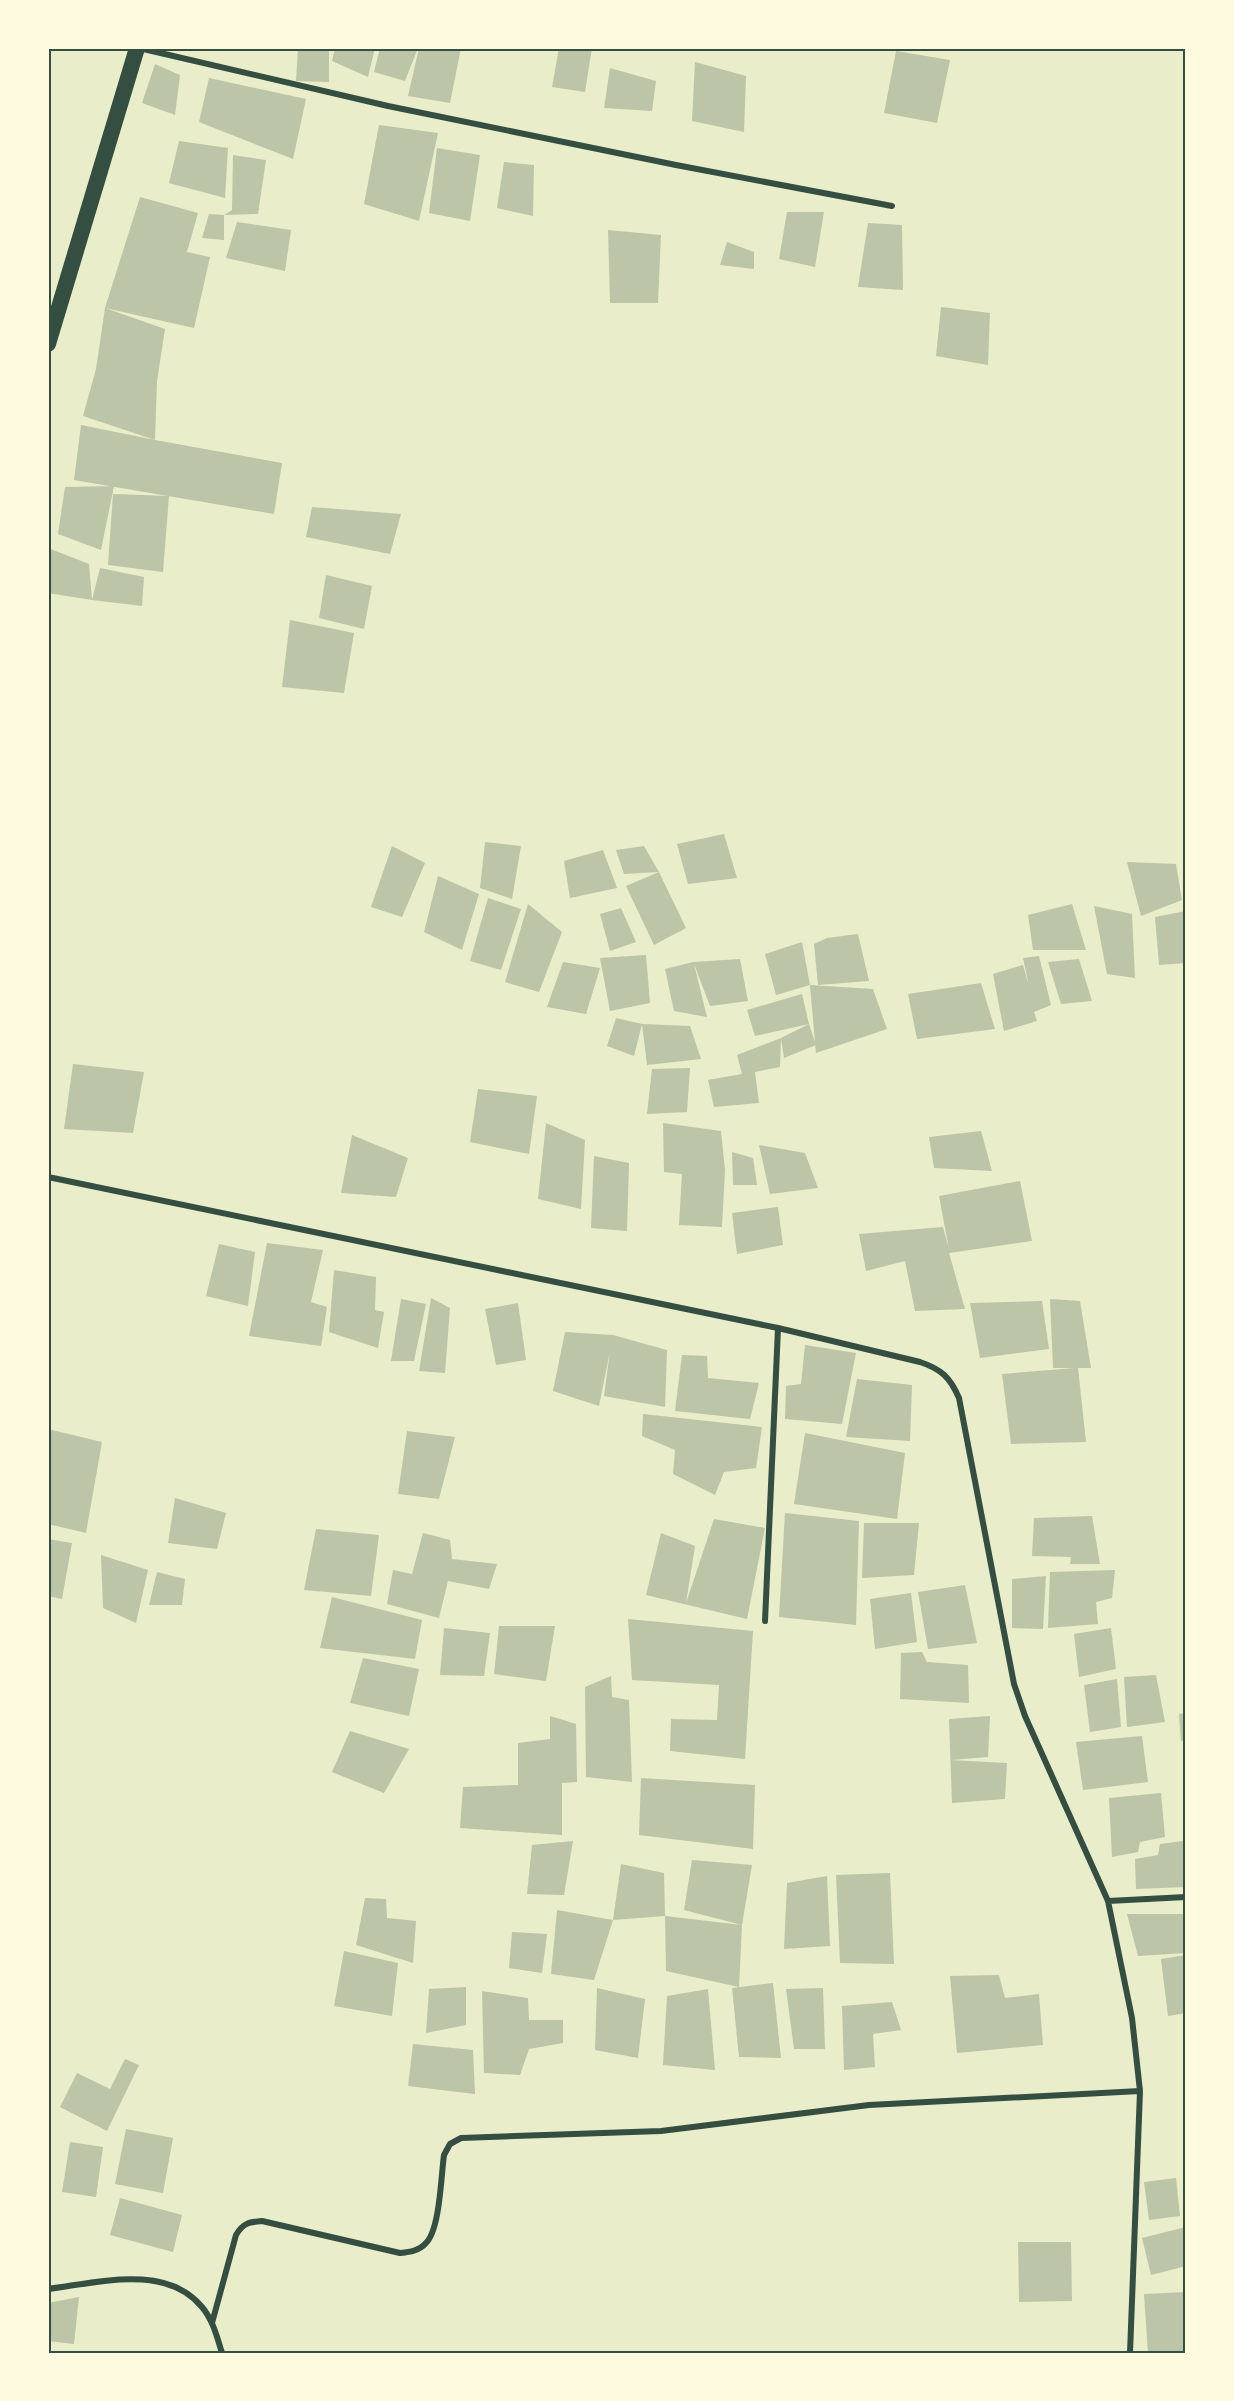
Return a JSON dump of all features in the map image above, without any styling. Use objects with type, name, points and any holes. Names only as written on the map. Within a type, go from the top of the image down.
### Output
[{"type":"highway","points":[[48,344],[138,48]]},
{"type":"street","points":[[138,48],[388,106],[676,165],[892,206]]},
{"type":"street","points":[[48,1177],[778,1328],[920,1362],[939,1368],[952,1380],[959,1398],[1014,1684],[1024,1716],[1108,1901],[1132,2018],[1140,2091],[1130,2353]]},
{"type":"street","points":[[765,1621],[778,1328]]},
{"type":"street","points":[[1108,1901],[1186,1897]]},
{"type":"street","points":[[212,2323],[236,2235],[242,2225],[262,2221],[400,2253],[414,2251],[426,2243],[434,2230],[444,2155],[450,2144],[461,2138],[661,2132],[869,2105],[1140,2091]]},
{"type":"street","points":[[48,2289],[121,2280],[158,2282],[179,2289],[201,2306],[212,2323],[222,2353]]},
{"type":"building","points":[[298,48],[329,48],[329,82],[296,81]]},
{"type":"building","points":[[335,48],[375,48],[368,77],[332,61]]},
{"type":"building","points":[[380,48],[418,48],[405,81],[374,72]]},
{"type":"building","points":[[419,48],[461,48],[450,103],[408,96]]},
{"type":"building","points":[[559,48],[592,48],[585,92],[552,87]]},
{"type":"building","points":[[896,51],[950,60],[937,123],[884,113]]},
{"type":"building","points":[[695,62],[746,76],[744,132],[692,121]]},
{"type":"building","points":[[155,64],[180,75],[175,115],[142,103]]},
{"type":"building","points":[[610,68],[656,81],[652,111],[604,108]]},
{"type":"building","points":[[209,78],[306,99],[293,159],[199,122]]},
{"type":"building","points":[[379,125],[438,133],[419,221],[364,204]]},
{"type":"building","points":[[179,141],[228,148],[225,198],[169,183]]},
{"type":"building","points":[[437,148],[480,155],[470,221],[429,213]]},
{"type":"building","points":[[233,155],[266,160],[258,214],[224,215],[232,210]]},
{"type":"building","points":[[504,162],[534,165],[533,216],[497,208]]},
{"type":"building","points":[[140,197],[198,213],[187,252],[210,257],[194,328],[105,308]]},
{"type":"building","points":[[787,212],[824,212],[815,267],[779,259]]},
{"type":"building","points":[[209,214],[224,215],[224,240],[202,238]]},
{"type":"building","points":[[237,222],[291,230],[285,271],[226,258]]},
{"type":"building","points":[[868,223],[902,225],[903,290],[858,287]]},
{"type":"building","points":[[608,230],[661,235],[658,303],[610,303]]},
{"type":"building","points":[[727,242],[754,252],[754,269],[720,265]]},
{"type":"building","points":[[941,307],[990,313],[988,365],[936,356]]},
{"type":"building","points":[[105,308],[165,329],[157,381],[155,440],[83,416],[96,369]]},
{"type":"building","points":[[81,425],[282,463],[274,514],[74,480]]},
{"type":"building","points":[[114,486],[101,550],[58,534],[65,487]]},
{"type":"building","points":[[113,494],[169,496],[163,572],[108,565]]},
{"type":"building","points":[[312,507],[401,514],[390,554],[306,537]]},
{"type":"building","points":[[48,548],[89,564],[92,600],[48,593]]},
{"type":"building","points":[[100,568],[144,577],[142,606],[92,600]]},
{"type":"building","points":[[326,575],[372,586],[364,629],[319,618]]},
{"type":"building","points":[[290,620],[354,633],[344,693],[282,687]]},
{"type":"building","points":[[724,834],[737,878],[688,884],[677,844]]},
{"type":"building","points":[[485,842],[521,846],[512,899],[480,888]]},
{"type":"building","points":[[392,846],[425,863],[402,917],[371,907]]},
{"type":"building","points":[[644,846],[659,872],[624,874],[616,850]]},
{"type":"building","points":[[603,850],[617,888],[570,898],[564,861]]},
{"type":"building","points":[[1127,862],[1176,864],[1182,900],[1141,916]]},
{"type":"building","points":[[659,872],[686,928],[654,945],[626,886]]},
{"type":"building","points":[[438,876],[479,894],[462,950],[424,932]]},
{"type":"building","points":[[488,898],[521,909],[501,970],[470,961]]},
{"type":"building","points":[[528,904],[562,932],[539,992],[505,982]]},
{"type":"building","points":[[1072,904],[1086,950],[1033,950],[1028,915]]},
{"type":"building","points":[[1094,906],[1132,914],[1135,978],[1107,974]]},
{"type":"building","points":[[621,908],[636,942],[610,951],[600,914]]},
{"type":"building","points":[[1186,911],[1186,963],[1159,965],[1155,917]]},
{"type":"building","points":[[858,934],[869,981],[818,985],[814,944],[827,938]]},
{"type":"building","points":[[802,942],[810,985],[776,995],[765,954]]},
{"type":"building","points":[[646,955],[650,1003],[610,1011],[600,958]]},
{"type":"building","points":[[1039,956],[1051,1005],[1034,1012],[1037,1021],[1004,1031],[993,974],[1023,965],[1029,986],[1023,958]]},
{"type":"building","points":[[740,959],[748,1001],[710,1006],[694,964],[707,1017],[674,1011],[665,969],[693,962]]},
{"type":"building","points":[[1079,959],[1092,1001],[1061,1004],[1048,962]]},
{"type":"building","points":[[563,962],[600,968],[586,1014],[547,1007]]},
{"type":"building","points":[[981,983],[995,1029],[917,1039],[908,994]]},
{"type":"building","points":[[810,985],[873,989],[887,1029],[816,1053]]},
{"type":"building","points":[[802,994],[809,1024],[755,1036],[747,1010]]},
{"type":"building","points":[[616,1018],[642,1024],[634,1056],[607,1046]]},
{"type":"building","points":[[642,1024],[690,1026],[701,1059],[647,1065]]},
{"type":"building","points":[[809,1024],[816,1045],[784,1058],[781,1038]]},
{"type":"building","points":[[781,1038],[780,1067],[755,1072],[759,1103],[714,1107],[708,1080],[742,1074],[737,1055]]},
{"type":"building","points":[[73,1064],[144,1072],[133,1133],[64,1129]]},
{"type":"building","points":[[690,1068],[687,1112],[647,1114],[652,1069]]},
{"type":"building","points":[[478,1089],[537,1096],[529,1154],[470,1142]]},
{"type":"building","points":[[546,1123],[585,1140],[581,1209],[538,1199]]},
{"type":"building","points":[[663,1123],[721,1131],[725,1170],[722,1227],[679,1225],[682,1174],[664,1172]]},
{"type":"building","points":[[981,1131],[992,1171],[934,1168],[929,1137]]},
{"type":"building","points":[[352,1135],[408,1158],[396,1197],[341,1193]]},
{"type":"building","points":[[759,1145],[805,1153],[818,1188],[770,1194]]},
{"type":"building","points":[[732,1152],[753,1158],[757,1185],[733,1185]]},
{"type":"building","points":[[594,1156],[629,1163],[627,1231],[591,1228]]},
{"type":"building","points":[[1020,1181],[1032,1241],[949,1253],[965,1309],[915,1311],[905,1261],[866,1271],[859,1234],[943,1227],[949,1249],[939,1196]]},
{"type":"building","points":[[778,1207],[783,1245],[737,1254],[732,1213]]},
{"type":"building","points":[[267,1243],[323,1250],[311,1302],[327,1307],[321,1346],[249,1336]]},
{"type":"building","points":[[219,1244],[255,1252],[248,1306],[206,1296]]},
{"type":"building","points":[[334,1270],[376,1277],[375,1310],[384,1312],[378,1348],[329,1332]]},
{"type":"building","points":[[431,1298],[450,1308],[445,1373],[419,1371]]},
{"type":"building","points":[[401,1299],[426,1304],[414,1361],[391,1361]]},
{"type":"building","points":[[1050,1299],[1080,1301],[1091,1368],[1078,1368],[1086,1442],[1011,1444],[1002,1374],[1075,1368],[1053,1368]]},
{"type":"building","points":[[1042,1301],[1049,1349],[980,1358],[970,1303]]},
{"type":"building","points":[[518,1303],[526,1360],[496,1365],[485,1309]]},
{"type":"building","points":[[565,1332],[613,1335],[667,1350],[665,1407],[604,1396],[610,1351],[599,1406],[553,1391]]},
{"type":"building","points":[[805,1345],[856,1353],[842,1424],[785,1419],[786,1386],[801,1384]]},
{"type":"building","points":[[682,1355],[707,1356],[708,1378],[759,1383],[750,1419],[675,1411]]},
{"type":"building","points":[[857,1379],[912,1385],[910,1441],[846,1437]]},
{"type":"building","points":[[643,1414],[762,1427],[756,1468],[724,1472],[715,1495],[673,1474],[675,1450],[642,1436]]},
{"type":"building","points":[[48,1429],[102,1442],[86,1533],[48,1524]]},
{"type":"building","points":[[407,1431],[455,1437],[439,1499],[398,1494]]},
{"type":"building","points":[[805,1433],[905,1453],[897,1519],[794,1504]]},
{"type":"building","points":[[175,1498],[226,1513],[217,1549],[168,1543]]},
{"type":"building","points":[[785,1513],[859,1521],[856,1625],[779,1617]]},
{"type":"building","points":[[1092,1516],[1100,1564],[1070,1564],[1071,1557],[1032,1556],[1034,1518]]},
{"type":"building","points":[[714,1519],[765,1528],[747,1619],[646,1595],[661,1533],[695,1546],[686,1603]]},
{"type":"building","points":[[864,1523],[919,1523],[914,1575],[862,1578]]},
{"type":"building","points":[[316,1529],[379,1535],[371,1596],[304,1590]]},
{"type":"building","points":[[423,1533],[450,1540],[452,1559],[497,1564],[489,1589],[448,1581],[439,1618],[387,1604],[393,1570],[412,1574]]},
{"type":"building","points":[[48,1539],[72,1543],[62,1599],[48,1596]]},
{"type":"building","points":[[101,1555],[148,1570],[136,1623],[103,1608]]},
{"type":"building","points":[[1115,1570],[1112,1598],[1096,1602],[1098,1624],[1048,1628],[1050,1572]]},
{"type":"building","points":[[157,1572],[185,1579],[182,1605],[149,1605]]},
{"type":"building","points":[[1046,1576],[1043,1629],[1012,1628],[1012,1579]]},
{"type":"building","points":[[965,1585],[977,1643],[928,1649],[918,1592]]},
{"type":"building","points":[[911,1593],[917,1642],[875,1649],[870,1599]]},
{"type":"building","points":[[332,1597],[422,1620],[415,1659],[320,1648]]},
{"type":"building","points":[[628,1619],[753,1631],[745,1759],[670,1751],[671,1719],[717,1720],[719,1685],[632,1680]]},
{"type":"building","points":[[499,1626],[555,1626],[546,1681],[494,1674]]},
{"type":"building","points":[[444,1628],[490,1633],[484,1676],[440,1675]]},
{"type":"building","points":[[1111,1628],[1116,1669],[1079,1677],[1074,1634]]},
{"type":"building","points":[[922,1652],[927,1662],[968,1665],[969,1703],[900,1699],[901,1653]]},
{"type":"building","points":[[363,1658],[419,1669],[409,1716],[350,1703]]},
{"type":"building","points":[[1156,1675],[1165,1722],[1127,1727],[1124,1677]]},
{"type":"building","points":[[611,1676],[612,1697],[629,1700],[632,1782],[586,1777],[585,1687]]},
{"type":"building","points":[[1117,1679],[1121,1727],[1090,1732],[1084,1685]]},
{"type":"building","points":[[1186,1713],[1186,1740],[1181,1741],[1179,1714]]},
{"type":"building","points":[[550,1716],[576,1724],[577,1782],[562,1783],[562,1835],[460,1828],[463,1787],[518,1785],[518,1743],[550,1739]]},
{"type":"building","points":[[990,1716],[988,1757],[951,1760],[1007,1763],[1005,1799],[952,1803],[949,1719]]},
{"type":"building","points":[[350,1731],[409,1749],[384,1793],[332,1772]]},
{"type":"building","points":[[1142,1736],[1148,1782],[1083,1790],[1076,1742]]},
{"type":"building","points":[[641,1778],[755,1785],[753,1849],[639,1835]]},
{"type":"building","points":[[1161,1793],[1165,1837],[1140,1842],[1138,1852],[1112,1857],[1109,1798]]},
{"type":"building","points":[[573,1841],[564,1895],[527,1894],[532,1845]]},
{"type":"building","points":[[1183,1841],[1186,1887],[1136,1889],[1135,1859],[1158,1855],[1160,1844]]},
{"type":"building","points":[[692,1860],[752,1865],[742,1925],[684,1910]]},
{"type":"building","points":[[621,1864],[664,1873],[665,1916],[613,1920]]},
{"type":"building","points":[[890,1873],[894,1964],[840,1963],[836,1875]]},
{"type":"building","points":[[827,1876],[830,1946],[784,1949],[787,1883]]},
{"type":"building","points":[[365,1898],[386,1899],[387,1918],[416,1921],[413,1963],[356,1945]]},
{"type":"building","points":[[557,1910],[613,1920],[594,1980],[551,1974]]},
{"type":"building","points":[[1127,1914],[1186,1914],[1186,1953],[1138,1956]]},
{"type":"building","points":[[665,1916],[742,1925],[739,1987],[666,1971]]},
{"type":"building","points":[[512,1932],[547,1934],[542,1973],[509,1968]]},
{"type":"building","points":[[344,1951],[398,1963],[392,2016],[334,2006]]},
{"type":"building","points":[[1186,1955],[1186,2013],[1168,2016],[1161,1959]]},
{"type":"building","points":[[999,1975],[1005,1998],[1039,1994],[1043,2045],[957,2053],[950,1976]]},
{"type":"building","points":[[773,1983],[781,2058],[739,2057],[732,1988]]},
{"type":"building","points":[[466,1987],[466,2025],[426,2033],[429,1989]]},
{"type":"building","points":[[597,1988],[645,1999],[638,2058],[595,2050]]},
{"type":"building","points":[[823,1988],[825,2049],[794,2049],[786,1989]]},
{"type":"building","points":[[708,1989],[715,2070],[663,2065],[667,1996]]},
{"type":"building","points":[[482,1991],[528,1998],[529,2020],[563,2020],[563,2043],[529,2049],[520,2075],[484,2073]]},
{"type":"building","points":[[892,2002],[901,2030],[873,2034],[875,2067],[844,2070],[842,2006]]},
{"type":"building","points":[[413,2044],[473,2050],[475,2094],[408,2086]]},
{"type":"building","points":[[125,2059],[139,2065],[107,2131],[60,2107],[77,2073],[110,2089]]},
{"type":"building","points":[[126,2129],[173,2138],[163,2193],[115,2184]]},
{"type":"building","points":[[70,2142],[103,2147],[96,2197],[62,2192]]},
{"type":"building","points":[[1176,2178],[1180,2216],[1149,2220],[1144,2182]]},
{"type":"building","points":[[120,2198],[182,2215],[173,2252],[110,2235]]},
{"type":"building","points":[[1186,2227],[1186,2266],[1151,2275],[1142,2238]]},
{"type":"building","points":[[1018,2242],[1071,2242],[1072,2301],[1019,2302]]},
{"type":"building","points":[[1186,2292],[1186,2353],[1148,2353],[1144,2294]]},
{"type":"building","points":[[79,2297],[74,2344],[48,2341],[48,2303]]}]
